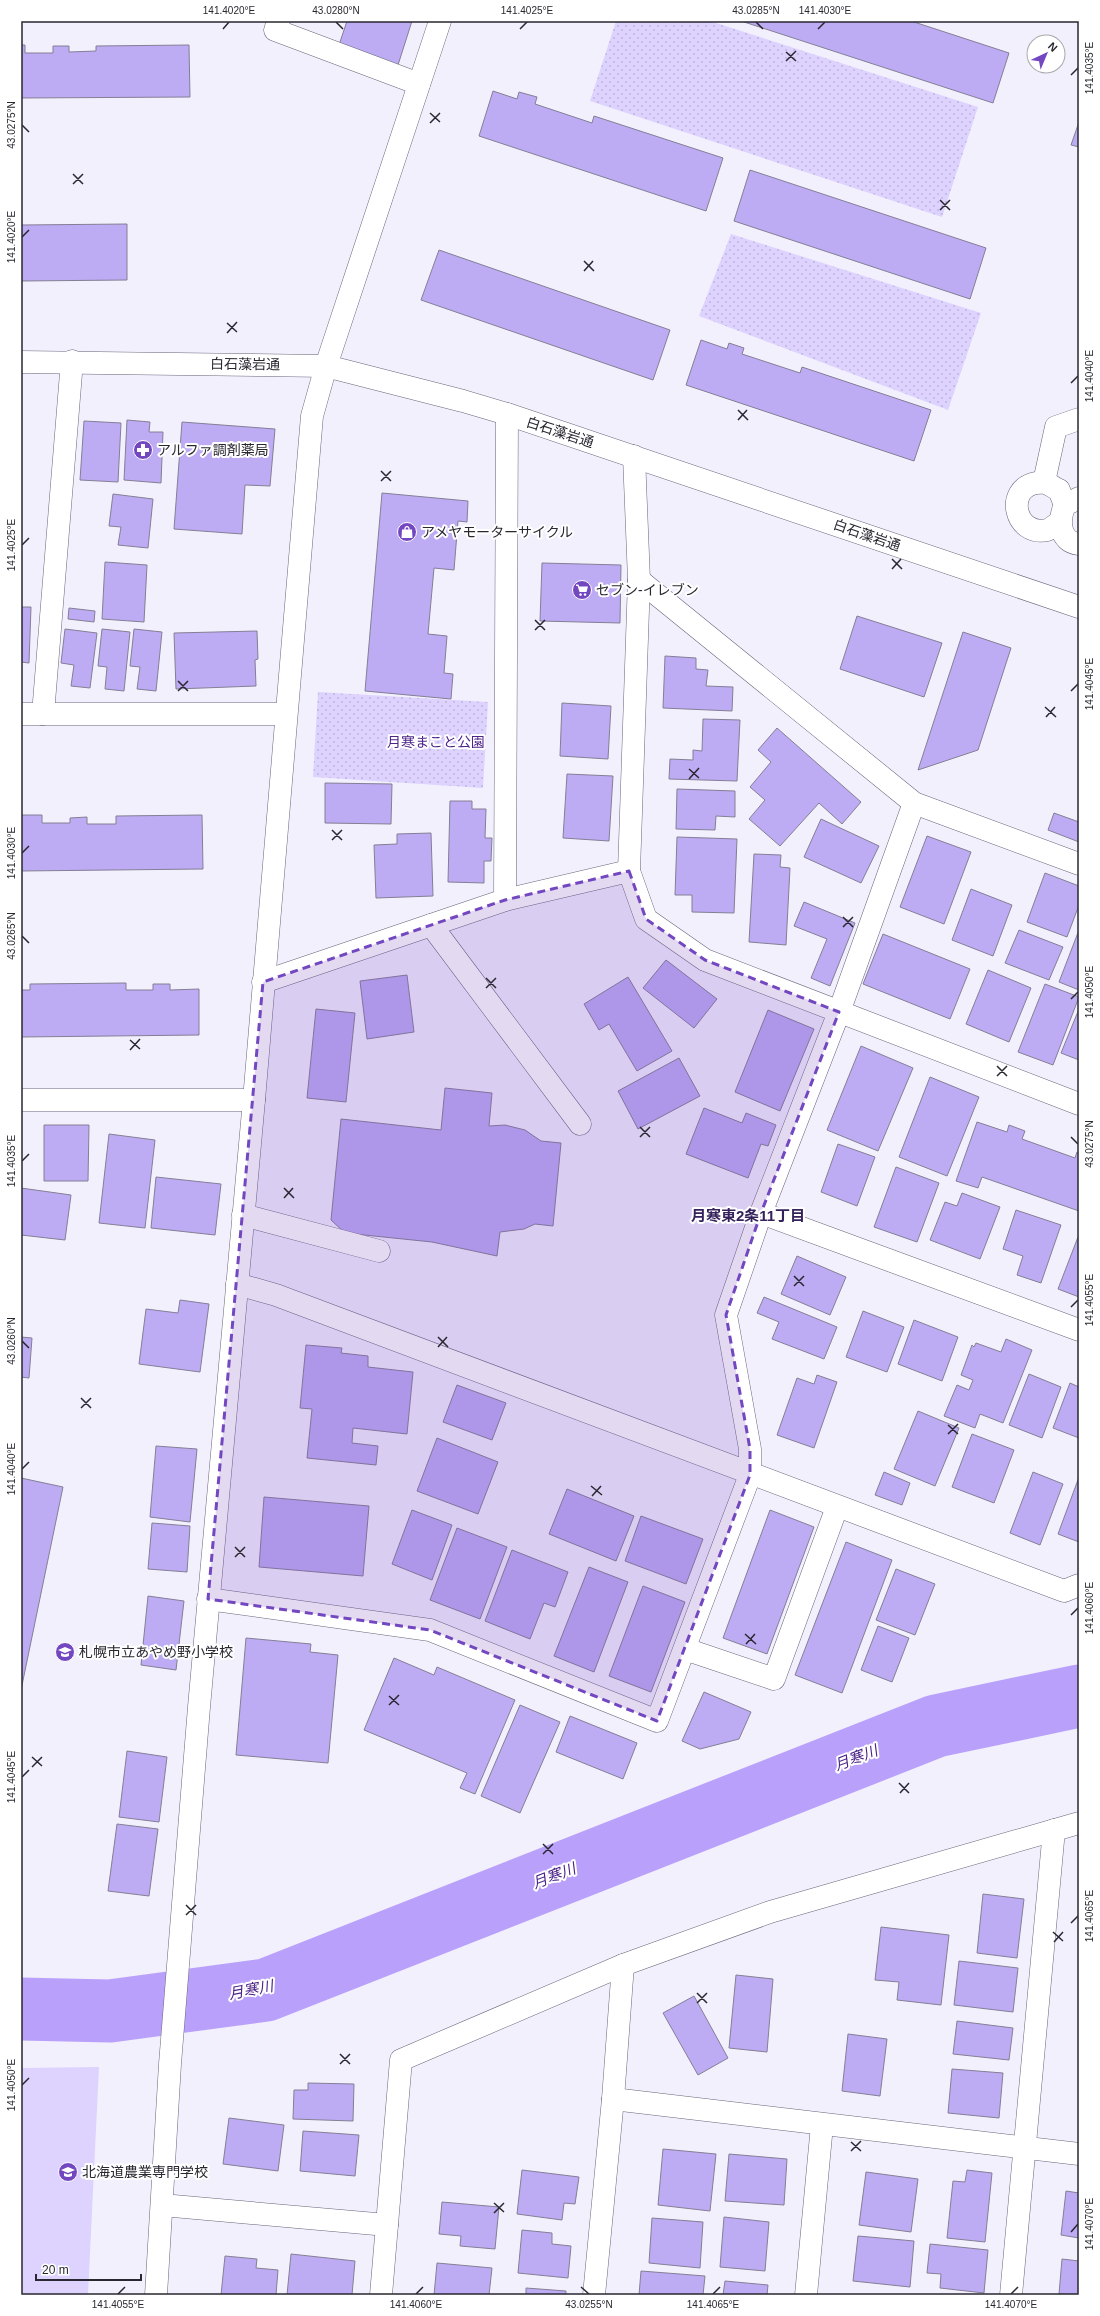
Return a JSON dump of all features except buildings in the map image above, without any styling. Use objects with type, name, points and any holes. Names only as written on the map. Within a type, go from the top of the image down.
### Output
[{"type":"street","points":[[279,21],[276,30],[419,84]]},
{"type":"street","points":[[156,2295],[170,2064],[179,1948],[208,1599],[254,1100],[312,416],[326,366],[440,21]]},
{"type":"street","points":[[43,714],[72,361]]},
{"type":"street","name":"白石藻岩通","points":[[21,362],[72,361],[326,366],[463,401],[507,414],[1079,607]]},
{"type":"street","points":[[505,900],[507,414]]},
{"type":"street","points":[[1044,482],[1056,427],[1079,419]]},
{"type":"street","points":[[634,456],[639,580],[629,871],[646,919],[699,956],[1079,1104]]},
{"type":"street","points":[[1068,508],[1047,530],[1033,530],[1021,522],[1016,508],[1019,494],[1030,484],[1044,482],[1059,490],[1068,508],[1063,535],[1074,544],[1079,544]]},
{"type":"street","points":[[639,580],[914,803],[1079,864]]},
{"type":"street","points":[[21,714],[286,714]]},
{"type":"street","points":[[208,1599],[430,1630],[658,1721],[750,1475],[750,1448],[726,1315],[761,1213],[840,1012],[914,803]]},
{"type":"street","points":[[263,982],[505,900],[629,871]]},
{"type":"street","points":[[431,925],[580,1124]]},
{"type":"street","points":[[21,1100],[254,1100]]},
{"type":"street","points":[[761,1213],[1079,1330]]},
{"type":"street","points":[[244,1215],[379,1251]]},
{"type":"street","points":[[237,1284],[276,1295],[750,1475],[1064,1591],[1079,1585]]},
{"type":"street","points":[[685,1649],[774,1679],[837,1507]]},
{"type":"street","points":[[380,2295],[401,2060],[623,1965],[770,1912],[1079,1823]]},
{"type":"street","points":[[1011,2295],[1054,1830]]},
{"type":"street","points":[[594,2295],[614,2099],[623,1965]]},
{"type":"street","points":[[614,2099],[1025,2150],[1079,2154]]},
{"type":"street","points":[[806,2295],[822,2124]]},
{"type":"street","points":[[162,2205],[387,2225]]},
{"type":"highlighted area","points":[[629,871],[646,919],[705,960],[839,1012],[761,1213],[726,1315],[750,1449],[750,1475],[657,1721],[430,1630],[208,1599],[263,982],[505,900]]},
{"type":"green space","points":[[616,21],[710,21],[978,107],[942,217],[590,101]]},
{"type":"green space","points":[[731,234],[981,313],[948,410],[699,316]]},
{"type":"green space","name":"月寒まこと公園","points":[[318,692],[488,702],[483,788],[313,777]]},
{"type":"green space","name":"北海道農業専門学校","points":[[99,2067],[88,2295],[21,2295],[21,2068]]},
{"type":"waterway","name":"月寒川","points":[[21,2009],[110,2011],[266,1990],[936,1726],[1079,1696]]},
{"type":"place","name":"アルファ調剤薬局","points":[[143,450]]},
{"type":"place","name":"アメヤモーターサイクル","points":[[407,532]]},
{"type":"place","name":"セブン-イレブン","points":[[582,590]]},
{"type":"place","name":"札幌市立あやめ野小学校","points":[[65,1652]]},
{"type":"place","name":"北海道農業専門学校","points":[[68,2172]]},
{"type":"district","name":"月寒東2条11丁目","points":[[748,1216]]}]
